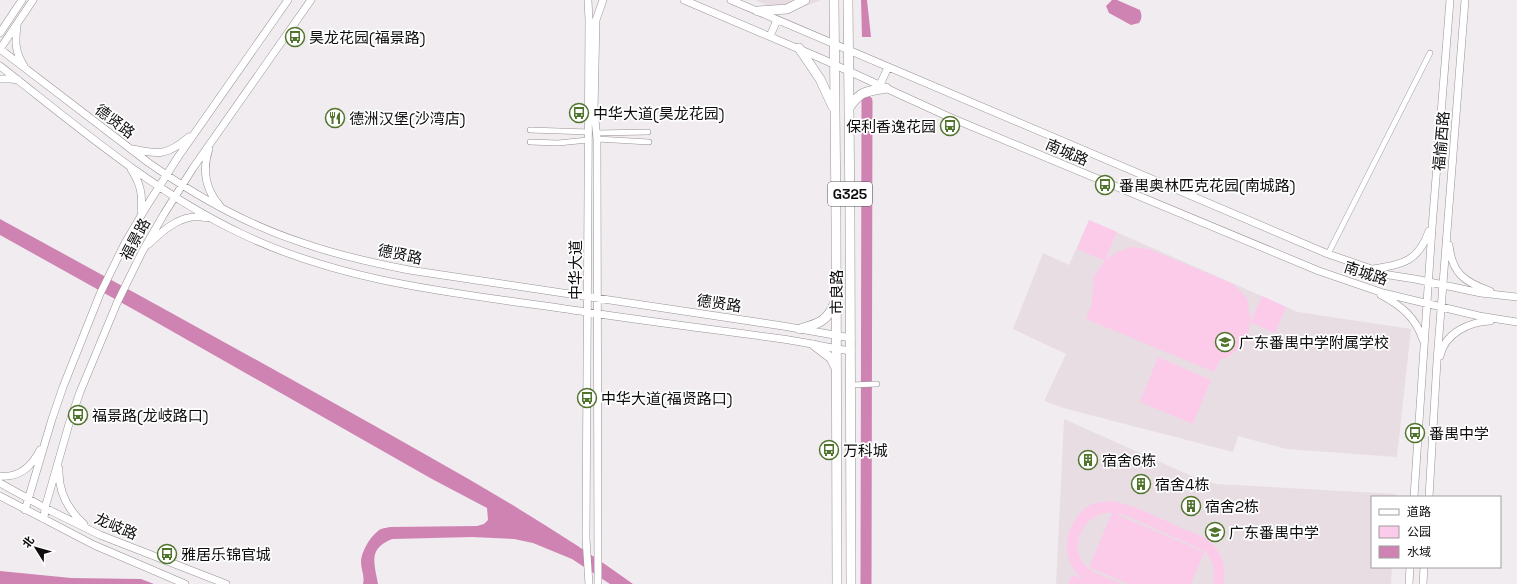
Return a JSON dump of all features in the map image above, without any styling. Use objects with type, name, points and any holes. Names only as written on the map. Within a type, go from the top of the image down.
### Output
[{"type":"highway","points":[[758,11],[787,9],[805,0]]},
{"type":"highway","name":"市良路","points":[[834,0],[837,336],[837,584]]},
{"type":"highway","name":"市良路","points":[[848,0],[851,351],[854,385],[851,584]]},
{"type":"highway","points":[[799,48],[820,79],[835,111]]},
{"type":"highway","points":[[849,108],[856,97],[865,92],[883,87]]},
{"type":"highway","points":[[800,329],[814,326],[821,322],[832,311],[836,299]]},
{"type":"highway","points":[[814,345],[831,358],[837,369]]},
{"type":"street","points":[[0,32],[22,0]]},
{"type":"street","points":[[28,71],[16,50],[15,38],[17,25],[33,0]]},
{"type":"street","name":"福景路","points":[[25,510],[63,387],[100,294],[125,243],[166,176],[288,0]]},
{"type":"street","name":"福景路","points":[[44,520],[59,460],[80,392],[117,303],[142,251],[182,186],[310,0]]},
{"type":"street","name":"中华大道","points":[[588,0],[592,20],[594,110],[597,136],[598,584]]},
{"type":"street","name":"中华大道","points":[[589,584],[586,540],[588,136],[592,20],[603,0]]},
{"type":"street","name":"南城路","points":[[684,0],[799,48],[949,117],[1291,259],[1367,287],[1479,316],[1517,322]]},
{"type":"street","name":"南城路","points":[[731,0],[1328,254],[1389,275],[1470,291],[1517,297]]},
{"type":"street","name":"福愉西路","points":[[1424,342],[1450,0]]},
{"type":"street","name":"福愉西路","points":[[1436,374],[1465,0]]},
{"type":"street","points":[[0,24],[10,18]]},
{"type":"street","points":[[0,49],[21,19]]},
{"type":"street","points":[[770,36],[777,20]]},
{"type":"street","name":"德贤路","points":[[0,49],[166,176],[222,209],[296,241],[370,262],[429,274],[800,329],[851,338]]},
{"type":"street","points":[[1328,254],[1430,53]]},
{"type":"street","name":"德贤路","points":[[0,66],[159,187],[212,219],[241,234],[298,257],[366,277],[427,289],[787,340],[851,351]]},
{"type":"street","points":[[883,87],[888,67]]},
{"type":"street","points":[[0,79],[19,81]]},
{"type":"street","points":[[530,130],[588,136]]},
{"type":"street","points":[[129,148],[154,153],[166,152],[179,146],[197,131]]},
{"type":"street","points":[[597,136],[648,132]]},
{"type":"street","points":[[530,142],[558,143],[588,136]]},
{"type":"street","points":[[597,136],[649,142]]},
{"type":"street","points":[[212,142],[205,164],[205,171],[208,188],[212,197],[222,209]]},
{"type":"street","points":[[127,164],[142,191],[143,198],[141,215]]},
{"type":"street","points":[[1372,269],[1404,263],[1416,255],[1426,242],[1434,209]]},
{"type":"street","points":[[142,251],[159,234],[175,222],[201,216],[212,219]]},
{"type":"street","points":[[1447,228],[1451,257],[1458,273],[1465,280],[1473,284],[1502,295]]},
{"type":"street","points":[[588,270],[597,271]]},
{"type":"street","points":[[1367,287],[1393,301],[1408,313],[1417,325],[1424,342],[1414,496]]},
{"type":"street","points":[[1429,496],[1436,374],[1440,352],[1456,332],[1473,323],[1507,321]]},
{"type":"street","points":[[854,385],[877,384]]},
{"type":"street","points":[[0,476],[13,475],[28,468],[37,456],[48,434]]},
{"type":"street","points":[[59,460],[59,485],[66,503],[75,517],[90,530]]},
{"type":"street","name":"龙岐路","points":[[0,483],[90,530],[127,546],[226,584]]},
{"type":"street","name":"龙岐路","points":[[0,496],[44,520],[109,551],[176,582],[185,584]]},
{"type":"street","points":[[1409,584],[1410,568]]},
{"type":"street","points":[[1423,584],[1424,568]]},
{"type":"shaded area","points":[[755,0],[820,0],[820,1],[785,13]]},
{"type":"shaded area","name":"广东番禺中学附属学校","points":[[1089,220],[1298,312],[1411,329],[1397,457],[1286,449],[1238,436],[1233,452],[1067,409],[1044,401],[1066,354],[1013,329],[1043,253],[1069,265]]},
{"type":"shaded area","name":"广东番禺中学","points":[[1064,419],[1196,478],[1216,484],[1396,494],[1396,496],[1371,496],[1371,568],[1392,568],[1391,584],[1056,584]]},
{"type":"green space","points":[[1089,220],[1117,232],[1105,260],[1119,251],[1132,247],[1149,249],[1233,284],[1247,298],[1251,321],[1262,296],[1286,307],[1275,333],[1250,322],[1248,335],[1245,341],[1232,354],[1220,360],[1214,372],[1086,319],[1092,303],[1094,276],[1105,261],[1077,249]]},
{"type":"green space","points":[[1158,357],[1211,380],[1193,424],[1140,402]]},
{"type":"green space","points":[[1111,501],[1156,516],[1208,540],[1220,554],[1225,572],[1223,584],[1213,584],[1213,566],[1205,551],[1125,515],[1113,513],[1204,552],[1191,584],[1128,584],[1089,567],[1112,513],[1094,517],[1087,523],[1082,531],[1078,549],[1080,558],[1086,566],[1094,572],[1123,584],[1068,584],[1072,575],[1083,579],[1073,568],[1067,551],[1067,542],[1072,525],[1083,510],[1090,505]]},
{"type":"water","points":[[861,0],[867,0],[871,37],[862,37]]},
{"type":"water","points":[[1112,0],[1117,0],[1140,10],[1141,20],[1139,23],[1131,25],[1109,13],[1106,6]]},
{"type":"water","points":[[0,219],[263,363],[458,473],[564,537],[633,584],[610,584],[572,559],[533,543],[514,539],[472,537],[392,539],[379,547],[374,557],[378,584],[363,584],[364,578],[361,558],[369,541],[379,530],[390,527],[477,526],[484,524],[488,520],[487,508],[432,479],[0,235]]},
{"type":"water","points":[[0,571],[71,578],[141,579],[154,584],[0,584]]},
{"type":"waterway","points":[[866,584],[867,101]]},
{"type":"place","name":"昊龙花园(福景路)","points":[[295,37]]},
{"type":"place","name":"中华大道(昊龙花园)","points":[[579,113]]},
{"type":"place","name":"德洲汉堡(沙湾店)","points":[[335,118]]},
{"type":"place","name":"保利香逸花园","points":[[950,126]]},
{"type":"place","name":"番禺奥林匹克花园(南城路)","points":[[1105,185]]},
{"type":"place","name":"广东番禺中学附属学校","points":[[1225,342]]},
{"type":"place","name":"中华大道(福贤路口)","points":[[587,398]]},
{"type":"place","name":"福景路(龙岐路口)","points":[[78,415]]},
{"type":"place","name":"番禺中学","points":[[1415,433]]},
{"type":"place","name":"万科城","points":[[829,450]]},
{"type":"place","name":"宿舍6栋","points":[[1088,460]]},
{"type":"place","name":"宿舍4栋","points":[[1141,484]]},
{"type":"place","name":"宿舍2栋","points":[[1191,506]]},
{"type":"place","name":"广东番禺中学","points":[[1215,532]]},
{"type":"place","name":"雅居乐锦官城","points":[[167,554]]}]
